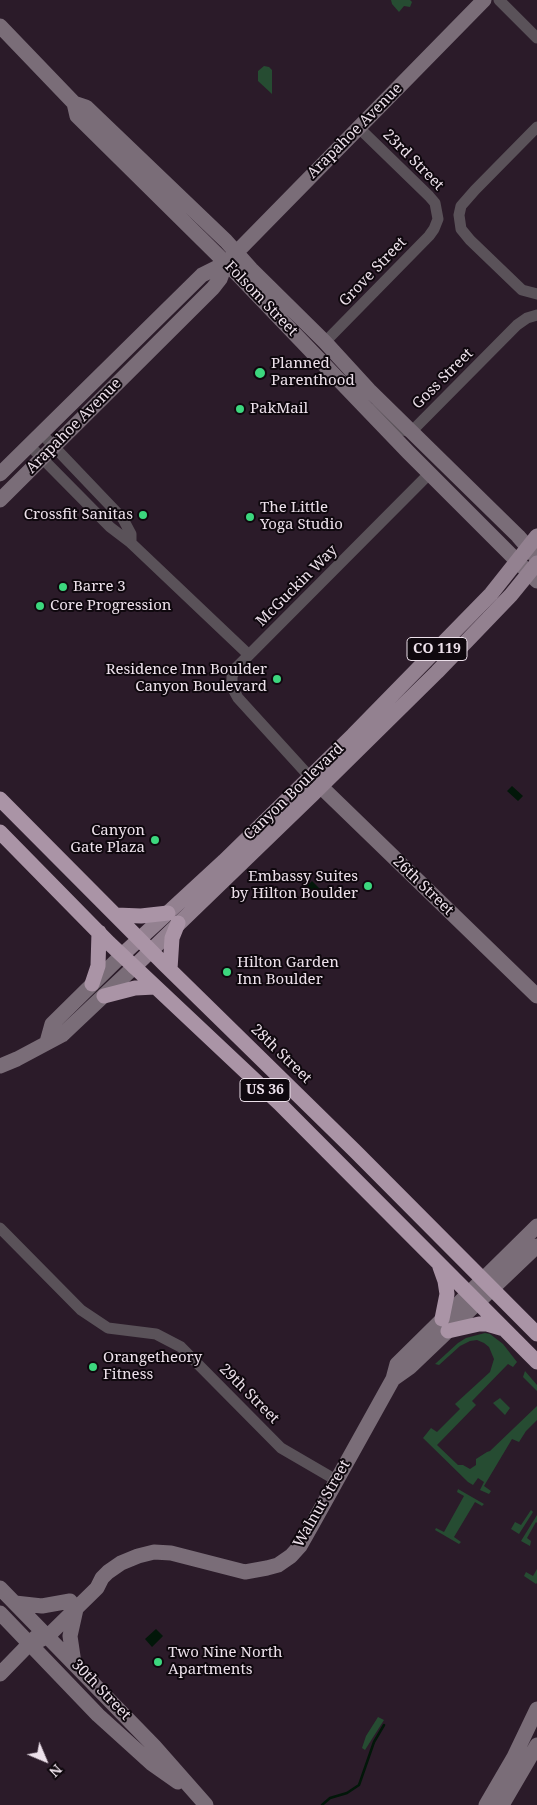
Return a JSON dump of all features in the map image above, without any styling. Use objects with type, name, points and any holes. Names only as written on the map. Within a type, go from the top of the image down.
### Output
[{"type":"highway","name":"28th Street","points":[[0,799],[537,1334]]},
{"type":"highway","name":"US 36","points":[[0,832],[155,988],[274,1099],[537,1362]]},
{"type":"highway","points":[[116,915],[173,918],[170,969]]},
{"type":"highway","points":[[92,984],[98,966],[99,932]]},
{"type":"highway","points":[[104,996],[135,988],[155,988]]},
{"type":"highway","points":[[439,1263],[445,1280],[447,1294],[444,1325],[487,1324],[504,1329]]},
{"type":"main road","name":"Arapahoe Avenue","points":[[0,474],[202,275],[231,258],[484,0]]},
{"type":"main road","name":"Folsom Street","points":[[0,26],[74,102],[77,116],[231,258],[366,408],[518,562],[534,572]]},
{"type":"main road","name":"Arapahoe Avenue","points":[[0,500],[213,288],[231,258]]},
{"type":"main road","name":"Folsom Street","points":[[231,258],[250,269],[325,342],[411,432],[518,536],[534,547]]},
{"type":"main road","name":"Canyon Boulevard","points":[[0,1066],[18,1059],[62,1035],[104,996],[150,950],[173,918],[309,776],[353,735],[491,594],[518,562],[534,547]]},
{"type":"main road","name":"Canyon Boulevard","points":[[47,1042],[52,1024],[122,955],[139,939],[173,918],[321,787],[463,646],[534,572]]},
{"type":"main road","name":"26th Street","points":[[309,776],[537,996]]},
{"type":"main road","name":"Walnut Street","points":[[0,1674],[73,1605],[97,1588],[102,1578],[121,1563],[138,1556],[154,1552],[181,1555],[243,1572],[260,1570],[278,1564],[291,1556],[300,1546],[393,1379],[410,1368],[444,1325],[487,1284],[537,1226]]},
{"type":"main road","name":"Walnut Street","points":[[487,1284],[512,1272],[537,1246]]},
{"type":"main road","name":"30th Street","points":[[0,1588],[154,1746],[201,1800]]},
{"type":"main road","points":[[15,1603],[42,1606],[73,1605],[70,1636],[74,1663]]},
{"type":"main road","name":"30th Street","points":[[0,1613],[82,1699],[151,1763],[201,1800]]},
{"type":"main road","points":[[486,1805],[514,1757],[537,1709]]},
{"type":"main road","points":[[502,1805],[537,1745]]},
{"type":"street","points":[[499,0],[537,38]]},
{"type":"street","name":"23rd Street","points":[[358,127],[429,196],[435,203],[438,219]]},
{"type":"street","points":[[535,294],[522,290],[470,240],[461,229],[460,219],[462,206],[469,196],[537,127]]},
{"type":"street","name":"Grove Street","points":[[325,342],[429,236],[434,230],[438,219]]},
{"type":"street","name":"Goss Street","points":[[366,408],[379,411],[398,429],[411,432],[517,325],[537,315]]},
{"type":"street","points":[[41,433],[123,519],[130,534],[131,543]]},
{"type":"street","points":[[29,445],[110,527],[131,543],[248,655]]},
{"type":"street","name":"McGuckin Way","points":[[309,776],[238,698],[232,686],[232,676],[248,655],[430,474]]},
{"type":"street","name":"29th Street","points":[[0,1228],[81,1310],[94,1320],[108,1328],[156,1334],[181,1347],[281,1448],[336,1480]]},
{"type":"green space","points":[[391,0],[410,0],[412,2],[410,7],[404,6],[399,12]]},
{"type":"green space","points":[[264,66],[272,70],[272,94],[258,81],[258,71]]},
{"type":"green space","points":[[485,1333],[490,1334],[503,1344],[517,1362],[513,1367],[508,1364],[472,1401],[476,1405],[437,1445],[458,1465],[463,1465],[470,1469],[476,1465],[476,1459],[490,1451],[537,1406],[537,1420],[526,1431],[519,1442],[512,1439],[484,1486],[491,1491],[489,1494],[480,1490],[484,1482],[478,1478],[473,1485],[468,1482],[423,1438],[431,1428],[437,1432],[460,1409],[455,1404],[490,1372],[494,1359],[489,1347],[477,1340],[460,1346],[439,1365],[435,1364],[466,1338]]},
{"type":"green space","points":[[525,1371],[537,1385],[537,1391],[523,1377]]},
{"type":"green space","points":[[500,1398],[510,1408],[505,1415],[493,1403]]},
{"type":"green space","points":[[458,1489],[484,1504],[482,1506],[475,1502],[454,1537],[461,1542],[459,1544],[435,1530],[436,1528],[444,1532],[464,1496],[457,1492]]},
{"type":"green space","points":[[531,1510],[533,1512],[519,1534],[511,1529],[515,1522],[521,1525]]},
{"type":"green space","points":[[537,1515],[537,1523],[527,1538],[531,1541],[530,1546],[521,1541]]},
{"type":"green space","points":[[537,1569],[536,1584],[524,1576],[526,1572],[533,1576]]},
{"type":"green space","points":[[378,1717],[384,1720],[365,1750],[362,1748],[366,1736]]},
{"type":"shaded area","points":[[512,786],[523,796],[518,801],[507,791]]},
{"type":"shaded area","points":[[312,881],[321,890],[315,896],[306,887]]},
{"type":"shaded area","points":[[156,1629],[163,1636],[152,1647],[145,1639]]},
{"type":"waterway","points":[[322,1805],[330,1798],[347,1793],[359,1785],[374,1742],[384,1725]]},
{"type":"place","name":"Planned Parenthood","points":[[260,373]]},
{"type":"place","name":"PakMail","points":[[240,409]]},
{"type":"place","name":"Crossfit Sanitas","points":[[143,515]]},
{"type":"place","name":"The Little Yoga Studio","points":[[250,517]]},
{"type":"place","name":"Barre 3","points":[[63,587]]},
{"type":"place","name":"Core Progression","points":[[40,606]]},
{"type":"place","name":"Residence Inn Boulder Canyon Boulevard","points":[[277,679]]},
{"type":"place","name":"Canyon Gate Plaza","points":[[155,840]]},
{"type":"place","name":"Embassy Suites by Hilton Boulder","points":[[368,886]]},
{"type":"place","name":"Hilton Garden Inn Boulder","points":[[227,972]]},
{"type":"place","name":"Orangetheory Fitness","points":[[93,1367]]},
{"type":"place","name":"Two Nine North Apartments","points":[[158,1662]]}]
